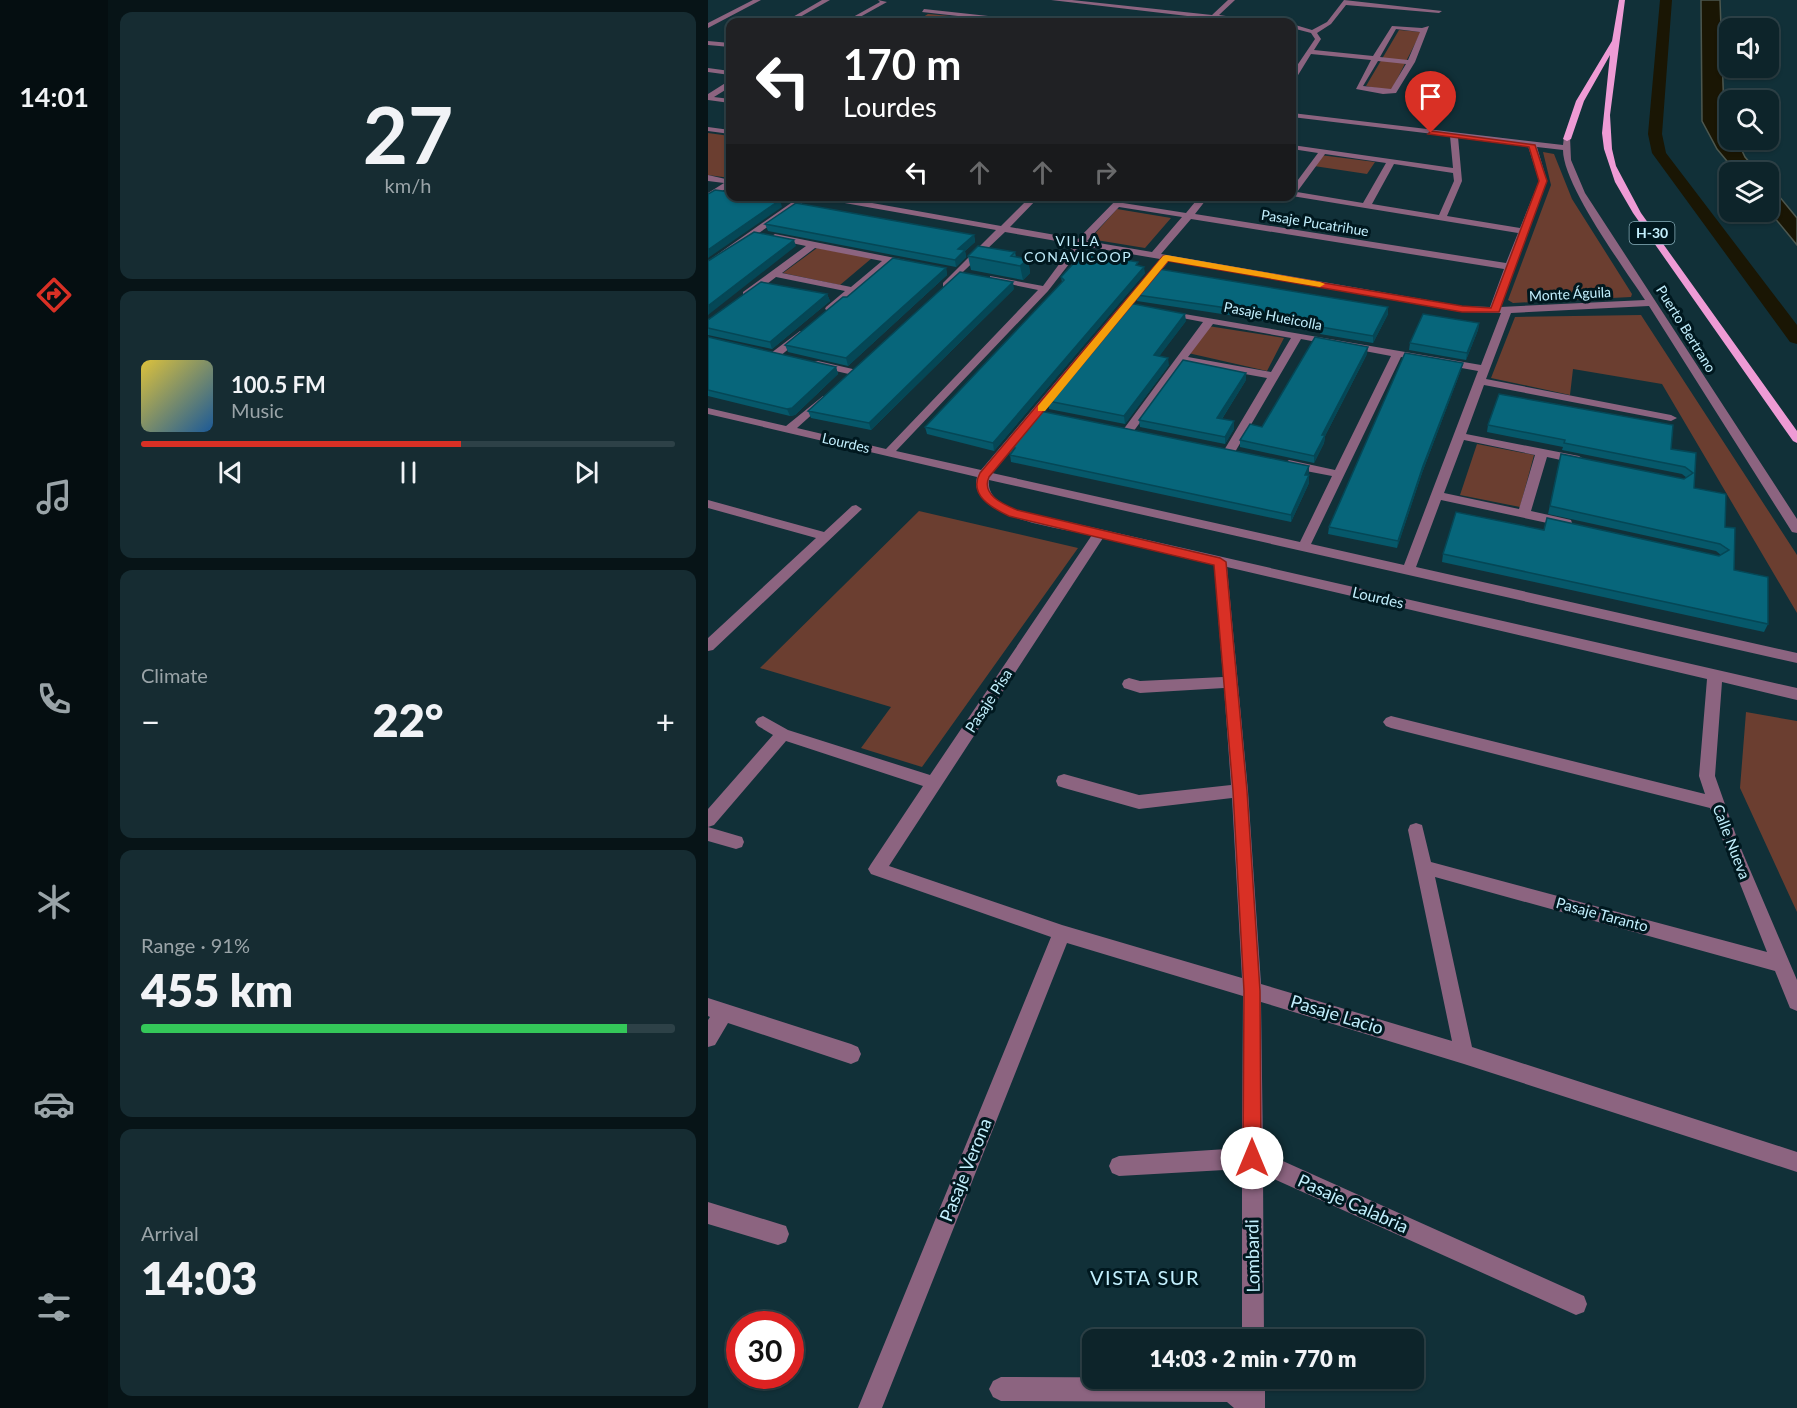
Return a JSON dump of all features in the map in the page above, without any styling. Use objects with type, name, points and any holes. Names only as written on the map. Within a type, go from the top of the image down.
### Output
[{"type":"main road","name":"H-30","points":[[1622,0],[1606,119],[1608,151],[1616,173],[1649,229],[1797,439]]},
{"type":"main road","points":[[1566,144],[1571,120],[1582,92],[1618,38]]},
{"type":"street","points":[[708,19],[744,0]]},
{"type":"street","points":[[708,26],[758,0]]},
{"type":"street","points":[[794,18],[827,0]]},
{"type":"street","points":[[1054,0],[1223,18]]},
{"type":"street","points":[[1106,5],[1112,0]]},
{"type":"street","points":[[1213,17],[1232,0]]},
{"type":"street","points":[[854,18],[885,1]]},
{"type":"street","points":[[1313,32],[1329,23],[1347,1],[1439,12]]},
{"type":"street","points":[[918,18],[939,4]]},
{"type":"street","points":[[926,11],[989,18]]},
{"type":"street","points":[[1394,25],[1426,29],[1411,62],[1393,91],[1361,89],[1358,85],[1376,59],[1394,25]]},
{"type":"street","points":[[1296,27],[1313,32],[1318,41],[1296,72]]},
{"type":"street","points":[[708,37],[726,39]]},
{"type":"street","points":[[708,43],[726,45]]},
{"type":"street","points":[[1310,52],[1411,62]]},
{"type":"street","points":[[708,71],[726,73]]},
{"type":"street","points":[[708,98],[726,87]]},
{"type":"street","points":[[708,98],[726,100]]},
{"type":"street","points":[[1296,108],[1422,123]]},
{"type":"street","points":[[1296,116],[1532,145],[1566,144]]},
{"type":"street","points":[[708,129],[726,131]]},
{"type":"street","points":[[1442,218],[1458,181],[1454,136]]},
{"type":"street","name":"Puerto Bertrano","points":[[1566,144],[1569,169],[1581,193],[1797,529]]},
{"type":"street","points":[[1409,568],[1482,375],[1502,310],[1496,305],[1543,181],[1532,145]]},
{"type":"street","points":[[1296,148],[1457,171]]},
{"type":"street","points":[[1296,189],[1323,152]]},
{"type":"street","points":[[1366,206],[1391,162]]},
{"type":"street","points":[[708,178],[726,181]]},
{"type":"street","points":[[708,197],[726,185]]},
{"type":"street","points":[[1296,195],[1525,231]]},
{"type":"street","points":[[708,265],[800,201]]},
{"type":"street","name":"Monte Águila","points":[[842,201],[1462,309],[1502,310],[1652,303]]},
{"type":"street","points":[[935,295],[1031,201]]},
{"type":"street","points":[[888,453],[1045,289],[1080,243],[1119,201]]},
{"type":"street","name":"Pasaje Pucatrihue","points":[[1124,201],[1188,216],[1511,267]]},
{"type":"street","points":[[984,476],[1045,413],[1132,306],[1160,257],[1201,201]]},
{"type":"street","points":[[754,233],[888,261],[919,265]]},
{"type":"street","points":[[737,302],[814,244]]},
{"type":"street","points":[[818,319],[888,261]]},
{"type":"street","points":[[775,274],[853,290]]},
{"type":"street","points":[[981,276],[1045,289]]},
{"type":"street","name":"Pasaje Hueicolla","points":[[1158,311],[1397,354],[1671,418]]},
{"type":"street","points":[[1129,430],[1210,320]]},
{"type":"street","points":[[775,355],[810,326]]},
{"type":"street","points":[[1229,452],[1297,337]]},
{"type":"street","points":[[1304,546],[1397,354]]},
{"type":"street","points":[[1182,359],[1274,376]]},
{"type":"street","points":[[808,362],[853,372]]},
{"type":"street","points":[[788,429],[828,393]]},
{"type":"street","name":"Lourdes","points":[[708,411],[984,476],[1409,568],[1797,658]]},
{"type":"street","points":[[1460,436],[1589,462]]},
{"type":"street","points":[[1524,514],[1542,453]]},
{"type":"street","points":[[1273,461],[1338,474]]},
{"type":"street","name":"Lourdes","points":[[984,476],[981,483],[983,491],[1000,508],[1220,562],[1797,694]]},
{"type":"street","points":[[1437,495],[1581,527]]},
{"type":"street","points":[[708,504],[827,537]]},
{"type":"street","points":[[708,646],[856,509]]},
{"type":"street","name":"Pasaje Pisa","points":[[877,869],[1100,533]]},
{"type":"street","name":"Lombardi","points":[[1220,562],[1240,791],[1252,991],[1253,1329]]},
{"type":"street","name":"Calle Nueva","points":[[1715,675],[1707,776],[1779,964],[1797,1002]]},
{"type":"street","points":[[1129,684],[1140,687],[1230,682]]},
{"type":"street","points":[[763,722],[783,734],[934,783]]},
{"type":"street","points":[[1391,722],[1716,803]]},
{"type":"street","points":[[708,820],[783,734]]},
{"type":"street","points":[[1064,781],[1139,802],[1240,791]]},
{"type":"street","points":[[1416,830],[1464,1054]]},
{"type":"street","points":[[708,834],[736,842]]},
{"type":"street","name":"Pasaje Taranto","points":[[1424,867],[1779,964]]},
{"type":"street","name":"Pasaje Lacio","points":[[877,869],[1062,933],[1464,1054],[1797,1162]]},
{"type":"street","name":"Pasaje Verona","points":[[870,1408],[1062,933]]},
{"type":"street","points":[[708,1038],[716,1010],[851,1054]]},
{"type":"street","name":"Pasaje Calabria","points":[[1119,1166],[1252,1158],[1576,1304]]},
{"type":"street","points":[[708,1213],[778,1234]]},
{"type":"street","points":[[1001,1389],[1231,1390],[1252,1408]]},
{"type":"street","points":[[1252,1408],[1253,1389]]},
{"type":"shaded area","points":[[1701,0],[1720,0],[1719,78],[1723,78],[1723,90],[1719,90],[1719,150],[1742,150],[1749,162],[1728,162],[1717,149],[1702,121]]},
{"type":"shaded area","points":[[928,14],[973,18],[922,18]]},
{"type":"shaded area","points":[[1399,30],[1421,32],[1391,91],[1366,86]]},
{"type":"shaded area","points":[[708,133],[726,135],[726,177],[708,175]]},
{"type":"shaded area","points":[[1543,152],[1554,154],[1572,199],[1632,294],[1631,297],[1513,303],[1508,300],[1551,185]]},
{"type":"shaded area","points":[[1320,155],[1375,162],[1367,174],[1314,166]]},
{"type":"shaded area","points":[[1779,196],[1797,218],[1797,245],[1778,222]]},
{"type":"shaded area","points":[[1117,209],[1171,218],[1145,248],[1090,239]]},
{"type":"shaded area","points":[[817,248],[872,258],[840,285],[783,273]]},
{"type":"shaded area","points":[[1641,315],[1797,555],[1797,613],[1662,384],[1573,369],[1570,395],[1491,378],[1515,317]]},
{"type":"shaded area","points":[[1208,326],[1284,338],[1267,371],[1188,353]]},
{"type":"shaded area","points":[[1477,444],[1534,455],[1520,507],[1460,495]]},
{"type":"shaded area","points":[[919,511],[1078,548],[922,767],[861,748],[891,707],[760,668]]},
{"type":"shaded area","points":[[1746,712],[1797,721],[1797,912],[1740,788]]},
{"type":"building","points":[[715,190],[726,191],[726,201],[779,201],[708,250],[708,194]]},
{"type":"building","points":[[796,203],[974,235],[958,249],[965,250],[955,260],[765,224]]},
{"type":"building","points":[[754,232],[794,240],[708,306],[708,261]]},
{"type":"building","points":[[978,246],[1015,252],[1011,256],[1028,259],[1020,266],[968,256]]},
{"type":"building","points":[[1083,253],[1138,262],[1136,265],[1144,267],[993,443],[925,427],[1064,280],[1061,277]]},
{"type":"building","points":[[893,258],[946,268],[846,358],[785,345],[843,297],[847,297]]},
{"type":"building","points":[[1159,269],[1388,307],[1373,336],[1248,311],[1137,295]]},
{"type":"building","points":[[960,272],[1013,282],[869,423],[808,411]]},
{"type":"building","points":[[761,282],[827,294],[770,342],[708,328],[708,320]]},
{"type":"building","points":[[1129,303],[1185,314],[1154,355],[1168,358],[1124,416],[1048,401]]},
{"type":"building","points":[[1423,314],[1479,323],[1467,353],[1410,343]]},
{"type":"building","points":[[708,337],[836,367],[792,408],[787,409],[708,390]]},
{"type":"building","points":[[1315,337],[1368,347],[1322,435],[1325,435],[1314,456],[1240,440],[1250,424],[1262,427]]},
{"type":"building","points":[[1405,353],[1463,363],[1423,466],[1398,541],[1329,527]]},
{"type":"building","points":[[1183,360],[1246,373],[1217,418],[1234,421],[1225,437],[1139,420]]},
{"type":"building","points":[[1499,394],[1673,425],[1671,449],[1696,453],[1694,488],[1726,494],[1725,527],[1735,528],[1734,570],[1768,577],[1768,624],[1443,554],[1456,512],[1544,530],[1547,518],[1719,556],[1729,550],[1720,544],[1550,506],[1561,454],[1684,479],[1693,473],[1685,467],[1488,425]]},
{"type":"building","points":[[1040,411],[1309,466],[1305,475],[1309,475],[1291,515],[1010,455],[1015,448],[1009,447]]},
{"type":"waterway","points":[[1666,0],[1655,134],[1659,153],[1797,338]]},
{"type":"slow traffic","points":[[1042,409],[1166,258],[1320,284]]},
{"type":"district","name":"VILLA CONAVICOOP","points":[[1078,250]]},
{"type":"district","name":"VISTA SUR","points":[[1145,1278]]},
{"type":"route","points":[[1252,1158],[1252,991],[1240,791],[1220,562],[1013,513],[994,504],[983,491],[981,483],[984,476],[1166,258],[1462,309],[1496,310],[1543,181],[1532,145],[1431,133]]}]
